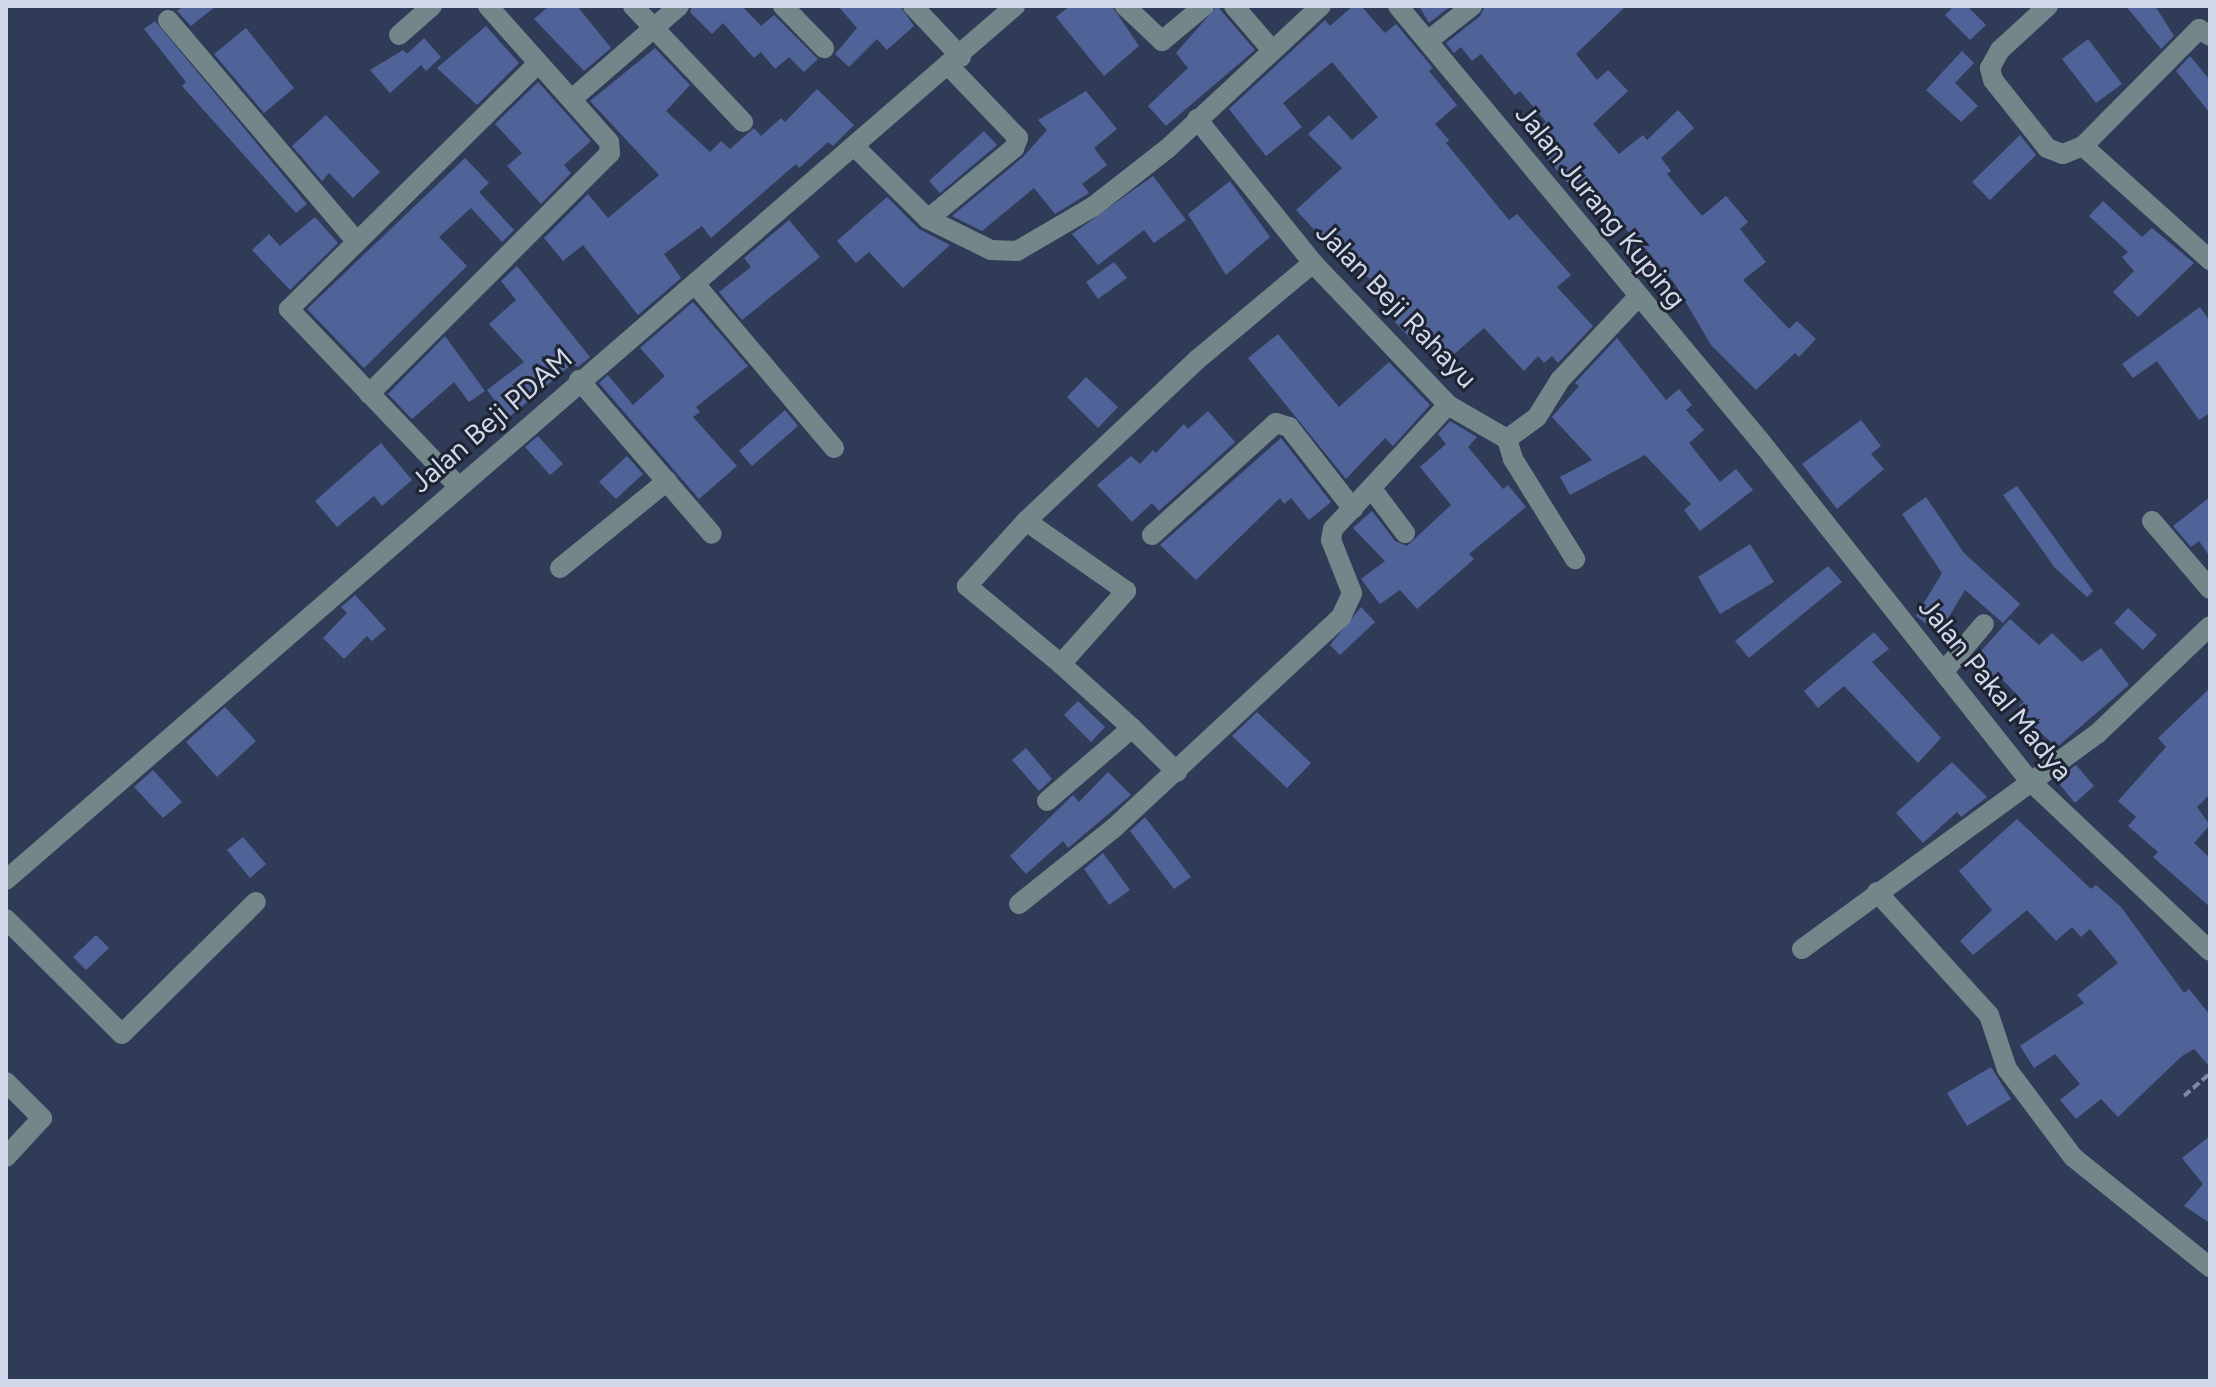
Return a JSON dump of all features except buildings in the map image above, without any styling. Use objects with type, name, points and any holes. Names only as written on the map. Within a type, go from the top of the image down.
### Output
[{"type":"street","points":[[399,35],[432,6]]},
{"type":"street","points":[[369,394],[610,153],[609,142],[572,99],[536,65],[488,6]]},
{"type":"street","points":[[633,6],[743,122]]},
{"type":"street","points":[[572,99],[679,6]]},
{"type":"street","points":[[783,6],[824,48]]},
{"type":"street","points":[[913,6],[1018,138],[1014,148],[928,219]]},
{"type":"street","name":"Jalan Beji PDAM","points":[[6,880],[579,380],[856,148],[1015,6]]},
{"type":"street","points":[[1125,6],[1162,41],[1204,6]]},
{"type":"street","points":[[1234,6],[1271,49]]},
{"type":"street","points":[[856,148],[928,219],[991,250],[1017,251],[1094,206],[1197,119],[1321,6]]},
{"type":"street","name":"Jalan Jurang Kuping","points":[[1398,6],[1761,442]]},
{"type":"street","points":[[1429,40],[1472,6]]},
{"type":"street","points":[[2048,6],[2000,50],[1990,68],[2047,148],[2063,154],[2083,146],[2199,29],[2210,36]]},
{"type":"street","points":[[168,20],[355,240]]},
{"type":"street","points":[[458,486],[290,313],[290,306],[536,65]]},
{"type":"street","name":"Jalan Beji Rahayu","points":[[1197,119],[1313,263],[1448,405],[1507,439]]},
{"type":"street","points":[[2083,146],[2210,260]]},
{"type":"street","points":[[1177,772],[1061,664],[967,586],[1026,521],[1198,359],[1313,263]]},
{"type":"street","points":[[695,284],[834,448]]},
{"type":"street","points":[[1575,559],[1513,459],[1507,439],[1537,417],[1560,380],[1638,297]]},
{"type":"street","points":[[579,380],[712,534]]},
{"type":"street","points":[[1019,904],[1177,772],[1350,605],[1352,593],[1331,534],[1448,405]]},
{"type":"street","points":[[1152,535],[1276,423],[1289,427],[1353,509]]},
{"type":"street","name":"Jalan Pakal Madya","points":[[1761,442],[1945,670],[2029,780],[2210,951]]},
{"type":"street","points":[[560,568],[667,481]]},
{"type":"street","points":[[1372,489],[1405,533]]},
{"type":"street","points":[[1026,521],[1126,591],[1061,664]]},
{"type":"street","points":[[2152,521],[2210,589]]},
{"type":"street","points":[[1945,670],[1984,624]]},
{"type":"street","points":[[1802,949],[2029,780],[2097,734],[2210,626]]},
{"type":"street","points":[[1047,801],[1132,728]]},
{"type":"street","points":[[1877,892],[1989,1015],[2007,1069],[2073,1157],[2210,1267]]},
{"type":"street","points":[[6,919],[122,1034],[256,902]]},
{"type":"street","points":[[6,1082],[42,1118],[6,1157]]},
{"type":"path","points":[[2184,1096],[2210,1073]]}]
